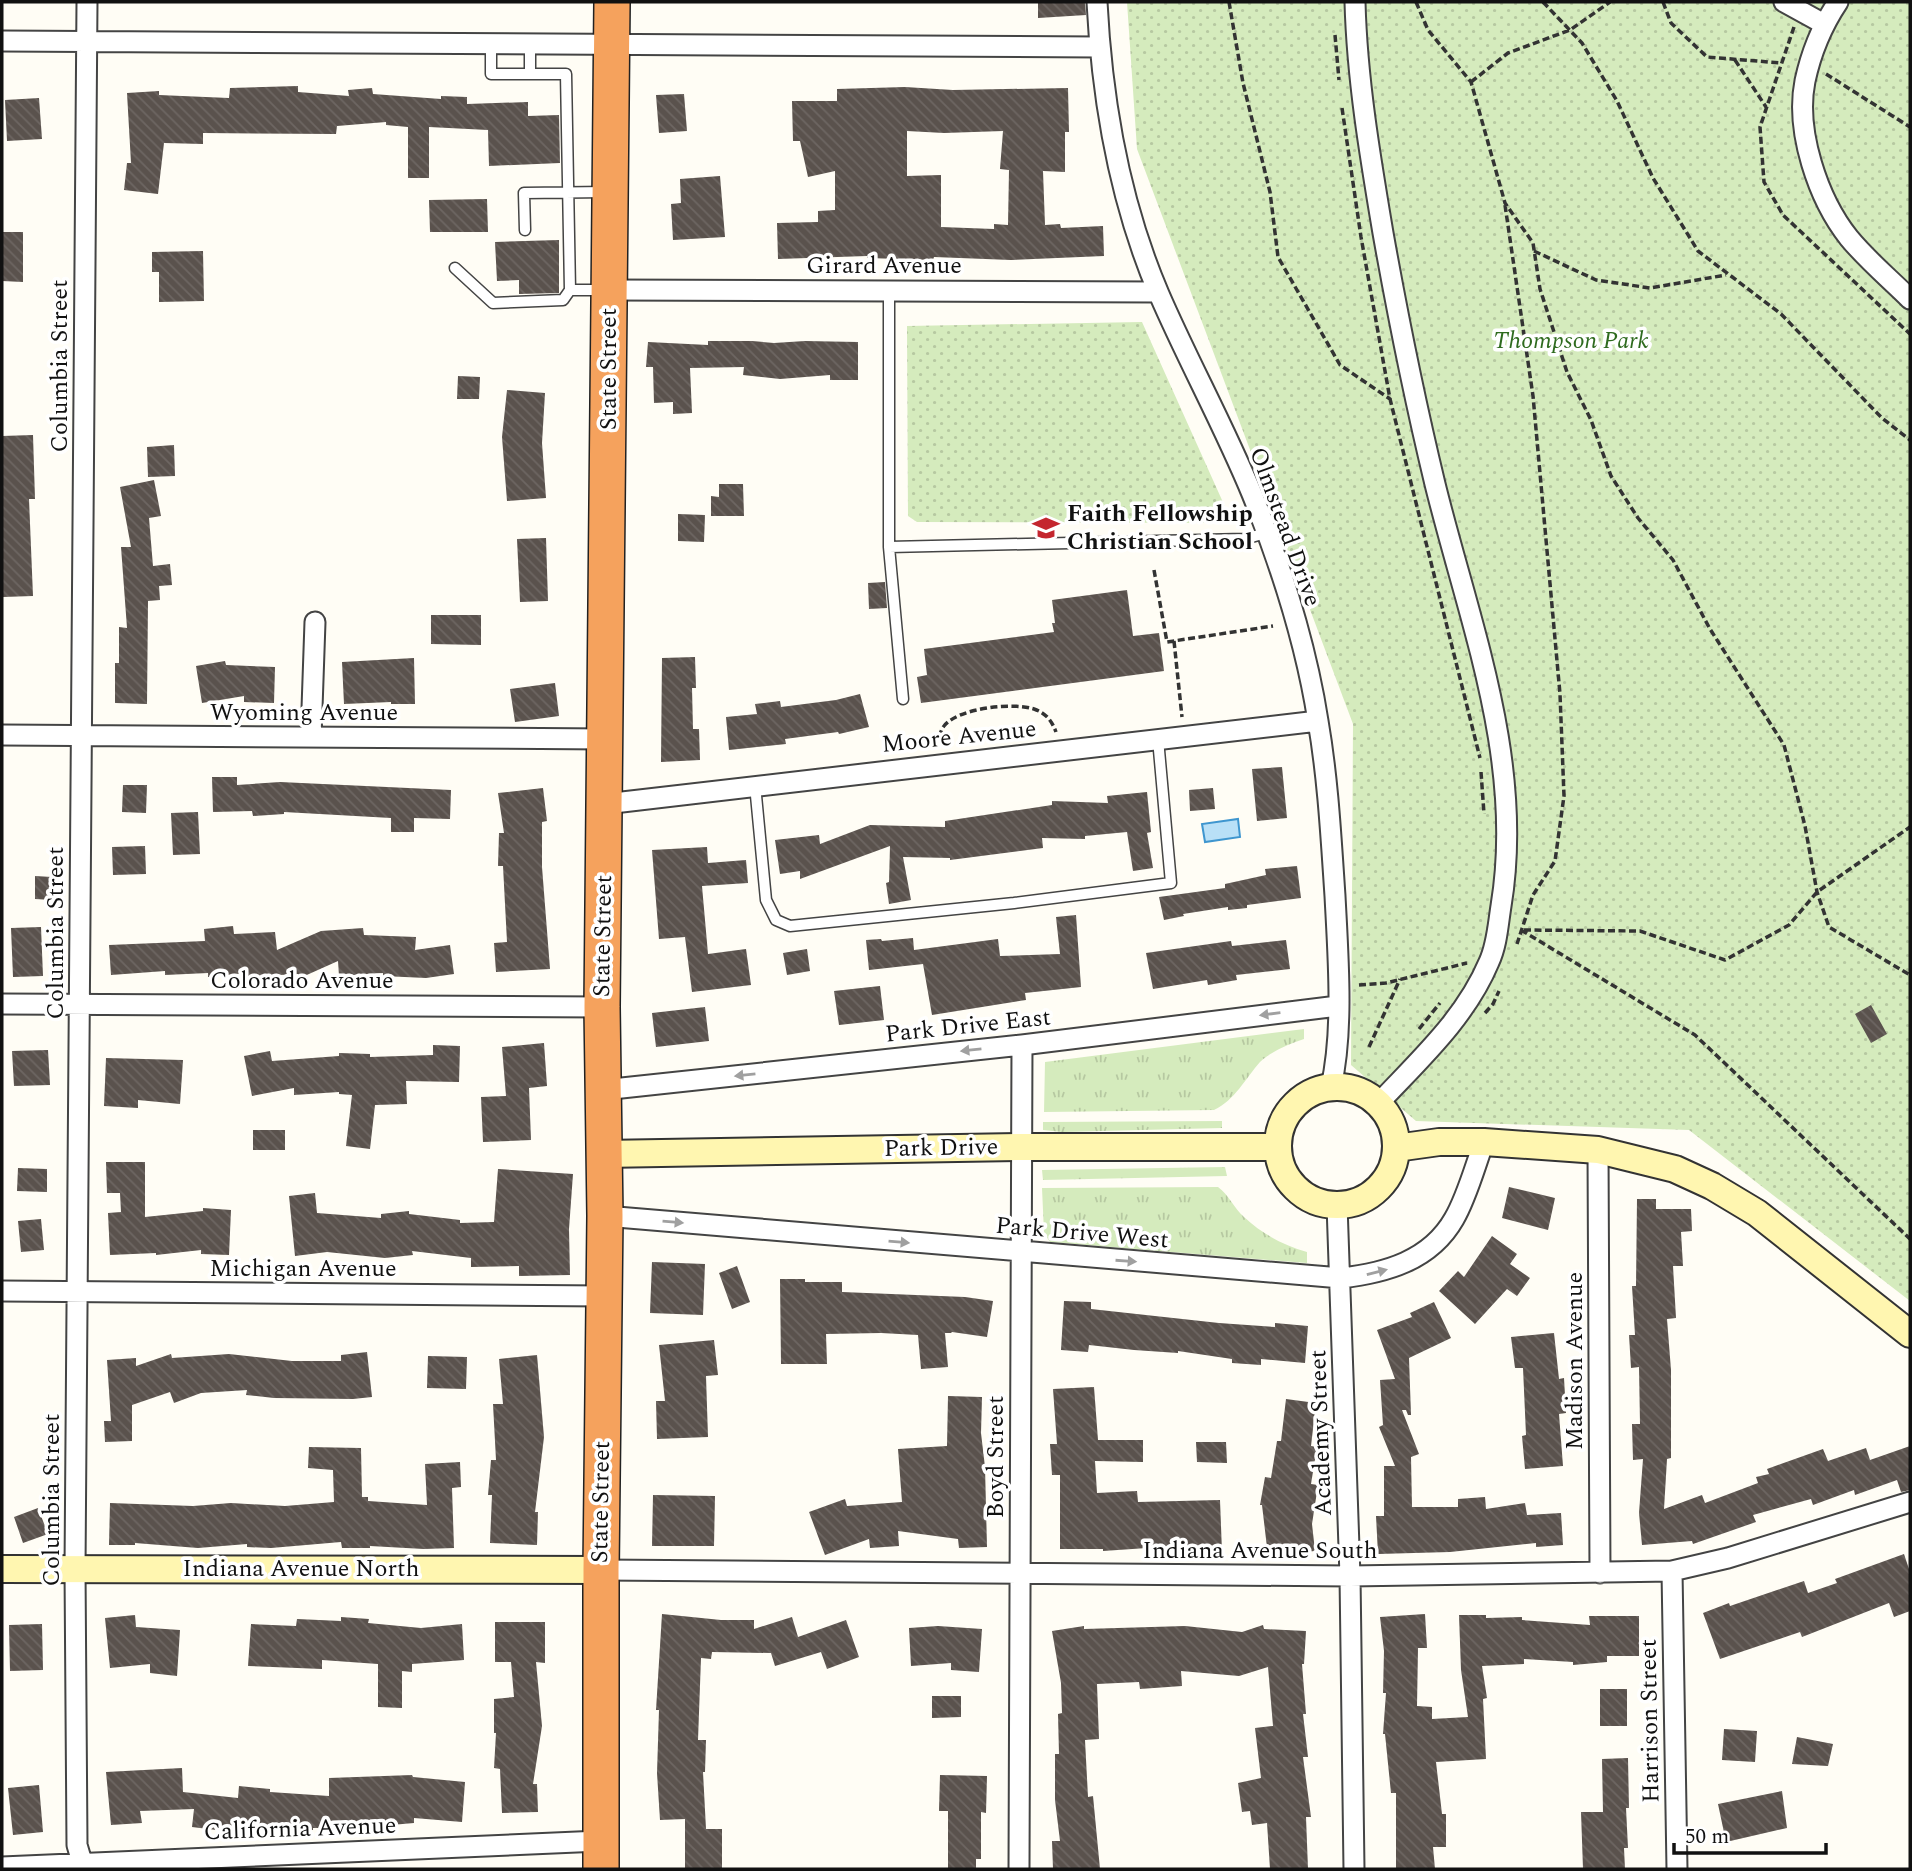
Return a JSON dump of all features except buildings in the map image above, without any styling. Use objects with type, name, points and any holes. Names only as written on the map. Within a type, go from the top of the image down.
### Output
[{"type":"highway","name":"State Street","points":[[600,1855],[605,1216],[602,1007],[612,2]]},
{"type":"street","name":"Columbia Street","points":[[82,1866],[77,1846],[75,1569],[87,2]]},
{"type":"street","name":"Olmstead Drive","points":[[1097,2],[1100,47],[1116,154],[1139,239],[1158,292],[1251,493],[1284,584],[1304,654],[1318,721],[1329,806],[1338,997],[1338,1057],[1331,1087]]},
{"type":"street","points":[[1355,2],[1356,48],[1372,170],[1399,321],[1435,484],[1480,650],[1503,763],[1507,797],[1506,881],[1496,939],[1489,962],[1450,1028],[1378,1104]]},
{"type":"street","points":[[1784,2],[1824,24]]},
{"type":"street","points":[[1838,2],[1824,24],[1804,83],[1807,148],[1823,196],[1850,239],[1910,299]]},
{"type":"street","points":[[2,41],[1100,47]]},
{"type":"street","name":"Girard Avenue","points":[[609,290],[1158,292]]},
{"type":"street","points":[[311,737],[315,622]]},
{"type":"street","name":"Moore Avenue","points":[[605,804],[1318,721]]},
{"type":"street","name":"Wyoming Avenue","points":[[2,735],[606,740]]},
{"type":"street","name":"Park Drive East","points":[[603,1090],[1022,1045],[1338,997]]},
{"type":"street","name":"Colorado Avenue","points":[[2,1004],[602,1007]]},
{"type":"street","name":"Boyd Street","points":[[1019,1869],[1022,1045]]},
{"type":"street","points":[[1331,1087],[1356,1091],[1378,1104],[1388,1117],[1396,1148],[1393,1166],[1384,1182],[1371,1195],[1355,1203],[1319,1203],[1303,1194],[1290,1181],[1281,1165],[1278,1147],[1280,1129],[1288,1114],[1300,1100],[1314,1091],[1331,1087]]},
{"type":"street","points":[[1396,1148],[1439,1142],[1484,1142],[1598,1150],[1675,1169],[1712,1186],[1756,1213],[1910,1334]]},
{"type":"street","name":"Park Drive West","points":[[605,1216],[1341,1278],[1377,1274],[1409,1261],[1436,1241],[1454,1220],[1484,1142]]},
{"type":"street","name":"Park Drive","points":[[603,1154],[1023,1147],[1278,1147]]},
{"type":"street","name":"Madison Avenue","points":[[1598,1150],[1600,1573]]},
{"type":"street","name":"Academy Street","points":[[1337,1205],[1350,1576],[1354,1869]]},
{"type":"street","name":"Michigan Avenue","points":[[2,1291],[604,1296]]},
{"type":"street","name":"Indiana Avenue South","points":[[601,1570],[1350,1576],[1672,1571],[1728,1558],[1910,1502]]},
{"type":"street","name":"Indiana Avenue North","points":[[2,1569],[601,1570]]},
{"type":"street","name":"Harrison Street","points":[[1672,1571],[1677,1869]]},
{"type":"street","name":"California Avenue","points":[[2,1867],[600,1855]]},
{"type":"lane","points":[[455,268],[493,303],[563,300],[569,290],[566,74],[491,74],[491,43]]},
{"type":"lane","points":[[530,43],[530,74]]},
{"type":"lane","points":[[525,230],[524,193],[611,191]]},
{"type":"lane","points":[[569,290],[609,290]]},
{"type":"lane","points":[[889,291],[889,547],[903,699]]},
{"type":"lane","points":[[889,547],[1244,539],[1266,533]]},
{"type":"lane","points":[[755,785],[766,900],[776,919],[783,923],[790,926],[1014,903],[1171,883],[1158,739]]},
{"type":"path","points":[[1229,2],[1245,94],[1270,192],[1278,257],[1340,365],[1391,399]]},
{"type":"path","points":[[1416,2],[1428,30],[1471,82],[1505,203],[1533,396],[1560,694],[1564,796],[1555,861],[1533,895],[1513,956]]},
{"type":"path","points":[[1543,2],[1582,43],[1617,101],[1653,178],[1698,251],[1726,275],[1781,314],[1882,418],[1910,440]]},
{"type":"path","points":[[1471,82],[1508,53],[1570,30],[1610,2]]},
{"type":"path","points":[[1663,2],[1671,23],[1707,57],[1781,63]]},
{"type":"path","points":[[1335,26],[1340,91]]},
{"type":"path","points":[[1735,61],[1766,107]]},
{"type":"path","points":[[1810,64],[1910,127]]},
{"type":"path","points":[[1341,104],[1391,399],[1480,759]]},
{"type":"path","points":[[1505,203],[1533,243],[1540,289],[1566,372],[1591,420],[1611,476],[1638,518],[1673,560],[1710,629],[1784,745],[1805,826],[1817,892],[1829,927],[1910,975]]},
{"type":"path","points":[[1534,251],[1596,280],[1650,288],[1726,275]]},
{"type":"path","points":[[1154,570],[1167,642],[1273,626]]},
{"type":"path","points":[[1174,641],[1182,717]]},
{"type":"path","points":[[936,747],[944,725],[961,715],[998,705],[1036,710],[1051,720],[1056,732]]},
{"type":"path","points":[[1481,772],[1485,823]]},
{"type":"path","points":[[1521,930],[1640,931],[1725,960],[1789,925],[1817,892],[1910,827]]},
{"type":"path","points":[[1521,930],[1695,1035],[1910,1239]]},
{"type":"path","points":[[1463,971],[1471,953]]},
{"type":"path","points":[[1338,997],[1466,963]]},
{"type":"path","points":[[1369,1047],[1400,979]]},
{"type":"path","points":[[1485,1013],[1493,1004],[1503,981]]},
{"type":"path","points":[[1415,1034],[1445,997]]},
{"type":"green space","name":"Thompson Park","points":[[1127,2],[1910,2],[1910,1301],[1689,1130],[1416,1121],[1351,1065],[1353,724],[1137,149]]},
{"type":"green space","points":[[1142,322],[1226,509],[1219,523],[917,522],[908,516],[907,326]]},
{"type":"green space","points":[[1304,1029],[1304,1039],[1265,1058],[1234,1095],[1214,1110],[1044,1112],[1045,1062]]},
{"type":"green space","points":[[1222,1121],[1222,1128],[1062,1132],[1043,1130],[1043,1122]]},
{"type":"green space","points":[[1225,1167],[1227,1176],[1043,1180],[1042,1170]]},
{"type":"green space","points":[[1218,1187],[1258,1229],[1307,1252],[1307,1263],[1050,1242],[1044,1233],[1042,1188]]},
{"type":"water","points":[[1238,819],[1240,837],[1205,842],[1202,824]]},
{"type":"place","name":"Faith Fellowship Christian School","points":[[1046,528]]}]
